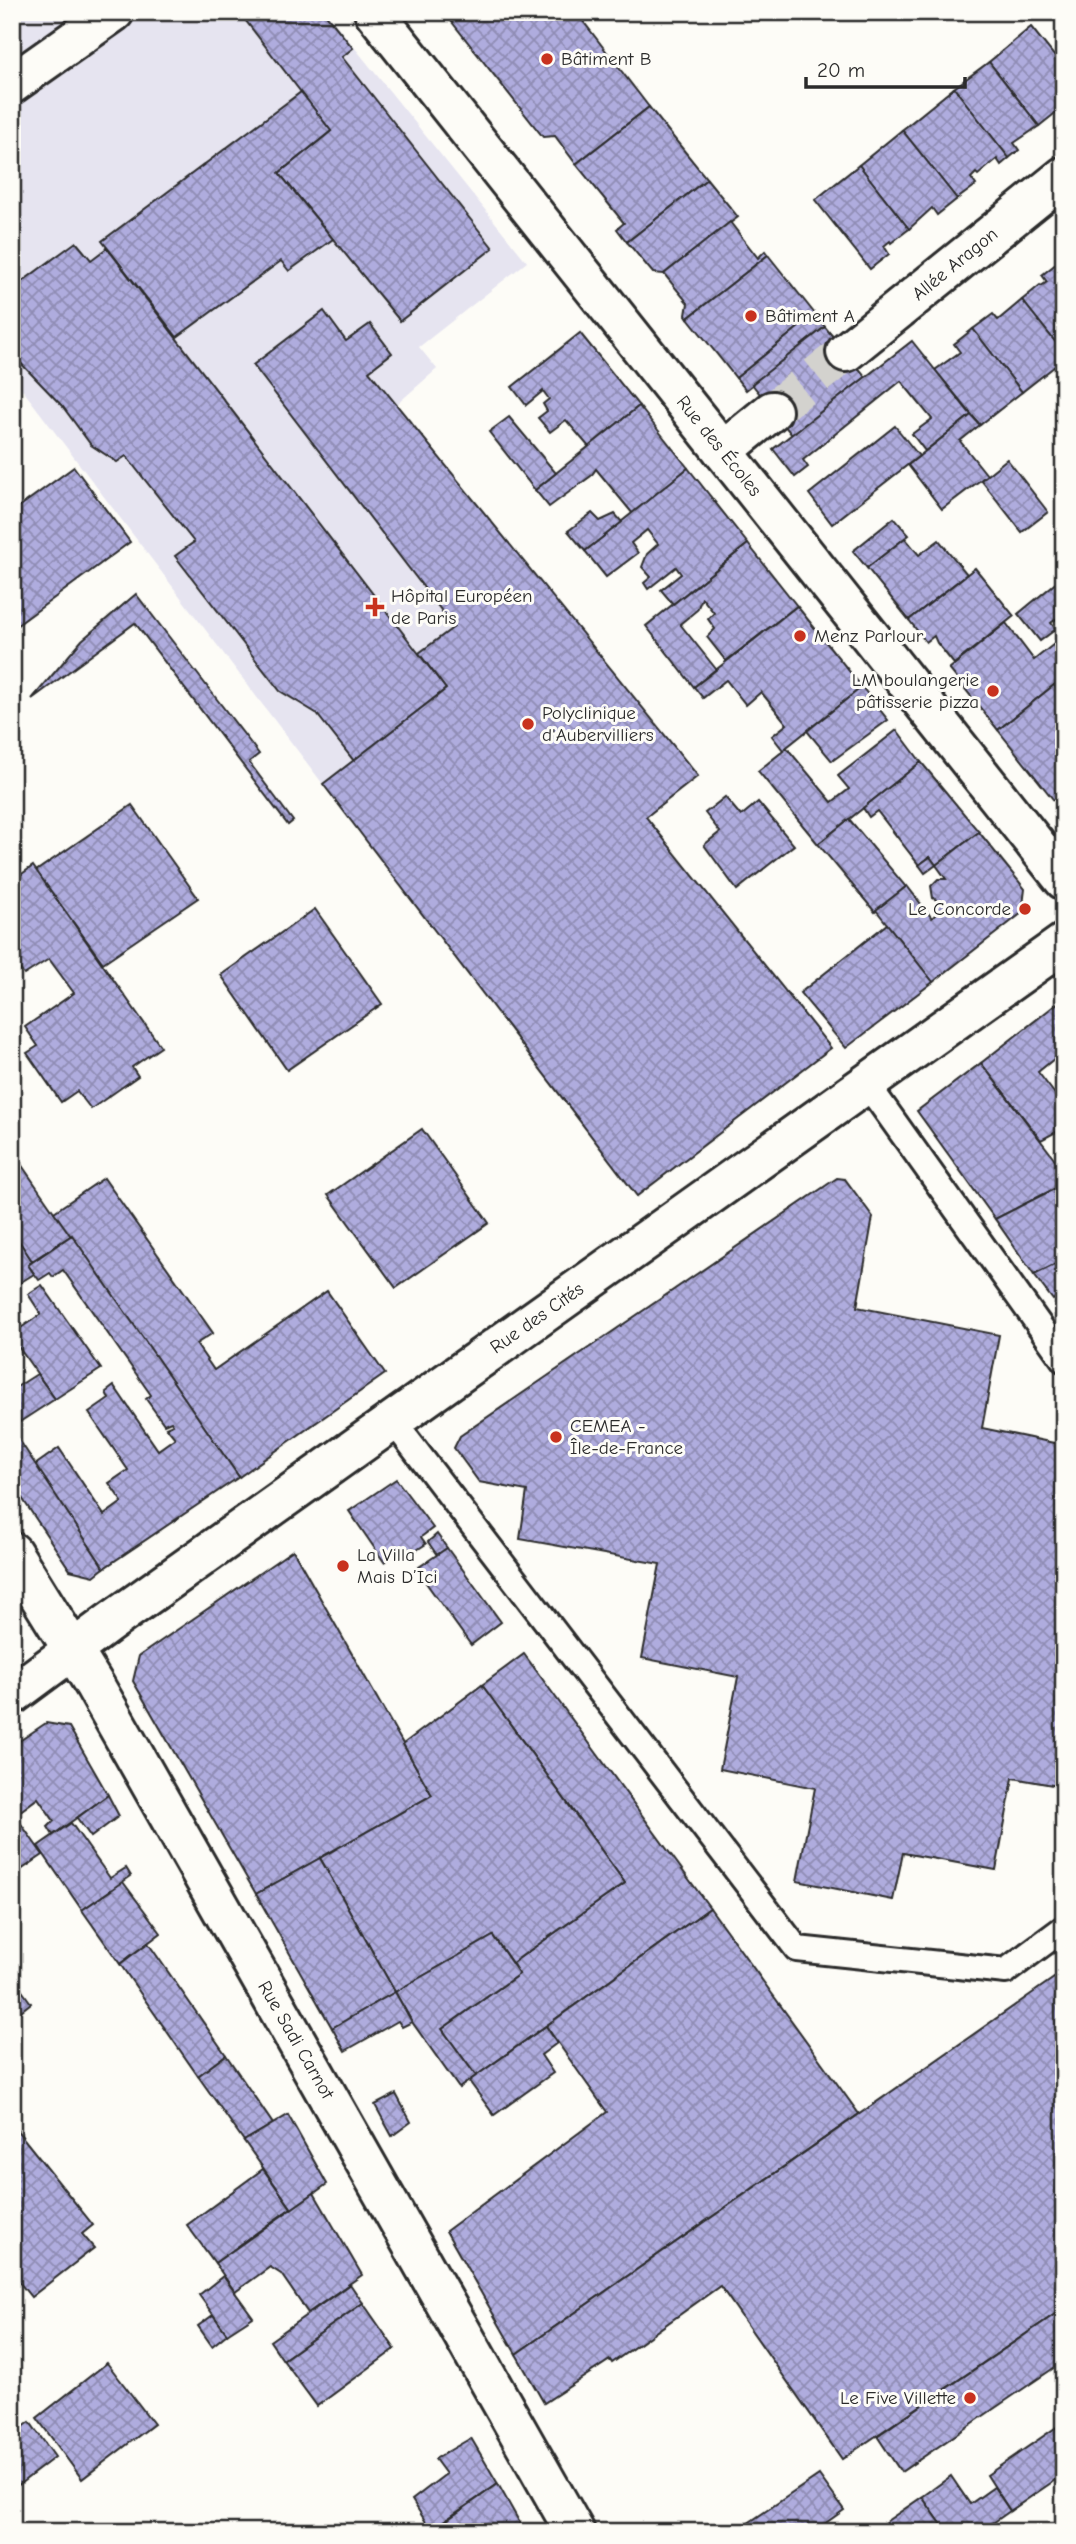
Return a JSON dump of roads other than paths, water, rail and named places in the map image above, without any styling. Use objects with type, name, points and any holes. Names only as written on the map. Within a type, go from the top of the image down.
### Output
[{"type":"street","points":[[12,84],[114,12]]},
{"type":"street","name":"Rue des Écoles","points":[[374,12],[1064,880]]},
{"type":"street","name":"Allée Aragon","points":[[846,352],[1064,176]]},
{"type":"street","points":[[723,450],[772,411]]},
{"type":"street","name":"Rue des Cités","points":[[12,1695],[74,1648],[1064,943]]},
{"type":"street","name":"Rue Sadi Carnot","points":[[12,1552],[74,1648],[575,2532]]},
{"type":"lane","points":[[867,1084],[1064,1360]]},
{"type":"lane","points":[[393,1421],[797,1949],[1006,1971],[1064,1928]]},
{"type":"tunnel","points":[[772,411],[846,352]]},
{"type":"place","name":"Bâtiment B","points":[[547,59]]},
{"type":"place","name":"Bâtiment A","points":[[751,316]]},
{"type":"place","name":"Hôpital Européen de Paris","points":[[375,607]]},
{"type":"place","name":"Menz Parlour","points":[[800,636]]},
{"type":"place","name":"LM boulangerie pâtisserie pizza","points":[[993,691]]},
{"type":"place","name":"Polyclinique d'Aubervilliers","points":[[528,724]]},
{"type":"place","name":"Le Concorde","points":[[1025,909]]},
{"type":"place","name":"CEMEA - Île-de-France","points":[[556,1437]]},
{"type":"place","name":"La Villa Mais D’Ici","points":[[343,1566]]},
{"type":"place","name":"Le Five Villette","points":[[970,2398]]}]
